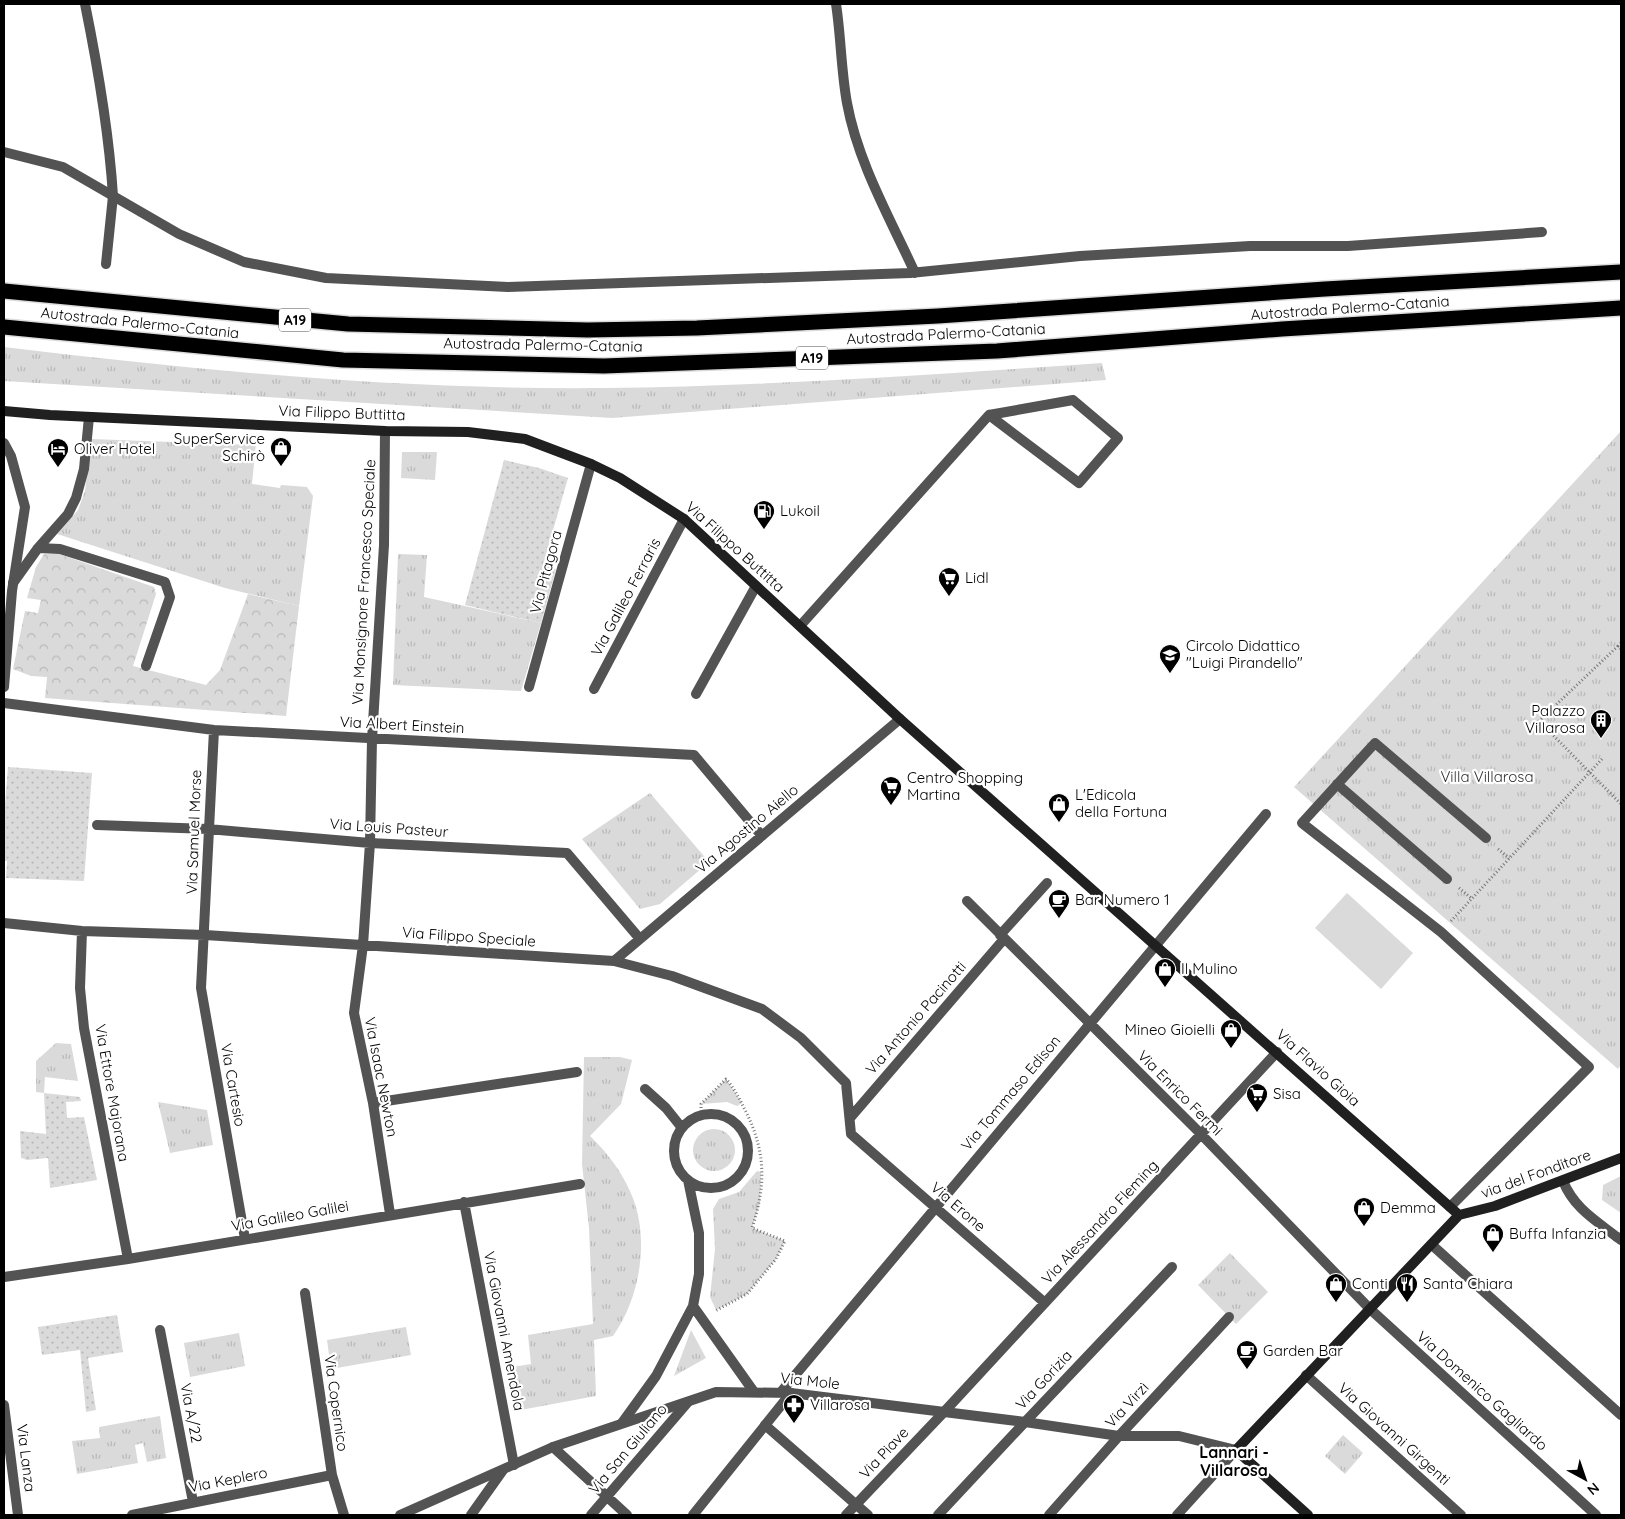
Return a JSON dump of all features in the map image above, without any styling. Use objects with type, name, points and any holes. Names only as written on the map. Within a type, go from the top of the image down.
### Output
[{"type":"highway","name":"Autostrada Palermo-Catania","points":[[4,291],[348,324],[588,330],[697,328],[938,316],[1315,290],[1621,272]]},
{"type":"highway","name":"Autostrada Palermo-Catania","points":[[4,327],[343,360],[604,366],[997,351],[1282,329],[1621,308]]},
{"type":"main road","name":"Via Filippo Buttitta","points":[[4,411],[89,417],[385,431],[468,432],[525,439],[591,464],[620,478],[684,519],[900,719],[1155,944]]},
{"type":"main road","name":"Via Flavio Gioia","points":[[1155,944],[1459,1215]]},
{"type":"main road","name":"via del Fonditore","points":[[1459,1215],[1495,1206],[1621,1158]]},
{"type":"main road","points":[[1308,1515],[1236,1450],[1459,1215]]},
{"type":"street","points":[[85,4],[98,68],[110,151],[113,196],[106,264]]},
{"type":"street","points":[[836,4],[847,102],[864,164],[915,273]]},
{"type":"street","points":[[4,152],[63,167],[178,234],[244,262],[326,278],[508,287],[915,273],[1090,256],[1250,246],[1348,246],[1542,232]]},
{"type":"street","points":[[800,626],[989,415],[1073,400],[1118,438],[1079,483],[989,415]]},
{"type":"street","points":[[9,588],[38,548],[68,514],[76,498],[84,469],[89,417]]},
{"type":"street","name":"Via Monsignore Francesco Speciale","points":[[363,945],[370,843],[372,738],[384,545],[385,431]]},
{"type":"street","points":[[4,443],[11,456],[24,507],[9,588],[4,687]]},
{"type":"street","name":"Via Pitagora","points":[[529,688],[591,464]]},
{"type":"street","name":"Via Galileo Ferraris","points":[[594,689],[684,519]]},
{"type":"street","points":[[38,548],[60,549],[165,582],[170,597],[146,666]]},
{"type":"street","points":[[696,694],[756,586]]},
{"type":"street","name":"Via Albert Einstein","points":[[4,703],[214,730],[694,755],[762,836]]},
{"type":"street","name":"Via Agostino Aiello","points":[[614,961],[900,719]]},
{"type":"street","name":"Via Samuel Morse","points":[[205,935],[208,829],[214,730]]},
{"type":"street","points":[[1450,1207],[1589,1067],[1441,932],[1302,823],[1375,743],[1486,838]]},
{"type":"street","points":[[1337,784],[1447,878]]},
{"type":"street","name":"Via Tommaso Edison","points":[[693,1515],[765,1425],[786,1393],[935,1208],[1266,814]]},
{"type":"street","name":"Via Louis Pasteur","points":[[96,825],[208,829],[370,843],[567,853],[640,939]]},
{"type":"street","name":"Via Antonio Pacinotti","points":[[850,1118],[1047,883]]},
{"type":"street","name":"Via Enrico Fermi","points":[[967,901],[1202,1135],[1370,1309]]},
{"type":"street","name":"Via Filippo Speciale","points":[[4,923],[82,931],[205,935],[614,961],[672,976],[762,1008],[801,1038],[846,1083],[851,1134]]},
{"type":"street","name":"Via Ettore Majorana","points":[[82,931],[80,988],[84,1028],[128,1259]]},
{"type":"street","name":"Via Cartesio","points":[[205,935],[201,988],[245,1239]]},
{"type":"street","name":"Via Isaac Newton","points":[[363,945],[354,1013],[373,1103],[390,1214]]},
{"type":"street","name":"Via Alessandro Fleming","points":[[944,1412],[1277,1052]]},
{"type":"street","points":[[373,1103],[577,1072]]},
{"type":"street","points":[[645,1090],[666,1108],[682,1128]]},
{"type":"street","points":[[713,1114],[724,1116],[734,1122],[742,1132],[747,1144],[747,1157],[743,1168],[735,1178],[724,1185],[705,1187],[688,1180],[680,1172],[675,1161],[676,1138],[682,1128],[690,1120],[701,1115],[713,1114]]},
{"type":"street","name":"Via Erone","points":[[851,1134],[1045,1303]]},
{"type":"street","points":[[622,1423],[656,1376],[693,1306],[699,1274],[699,1233],[688,1180]]},
{"type":"street","points":[[1563,1181],[1569,1196],[1578,1208],[1619,1238]]},
{"type":"street","name":"Via Galileo Galilei","points":[[4,1277],[128,1259],[390,1214],[580,1184]]},
{"type":"street","name":"Via Giovanni Amendola","points":[[464,1202],[514,1465]]},
{"type":"street","points":[[1432,1244],[1621,1415]]},
{"type":"street","name":"Via Gorizia","points":[[938,1515],[1172,1267]]},
{"type":"street","name":"Via Copernico","points":[[306,1293],[332,1475],[344,1515]]},
{"type":"street","points":[[693,1306],[754,1392]]},
{"type":"street","name":"Via Domenico Gagliardo","points":[[1370,1309],[1596,1515]]},
{"type":"street","name":"Via Virzì","points":[[1049,1515],[1229,1317]]},
{"type":"street","name":"Via A/22","points":[[160,1330],[193,1502]]},
{"type":"street","name":"Via Giovanni Girgenti","points":[[1306,1375],[1461,1515]]},
{"type":"street","name":"Via Mole","points":[[400,1515],[553,1447],[716,1392],[786,1393],[1025,1422],[1119,1436],[1179,1436],[1236,1450]]},
{"type":"street","name":"Via San Giuliano","points":[[591,1515],[688,1402]]},
{"type":"street","name":"Via Lanza","points":[[4,1405],[18,1515]]},
{"type":"street","name":"Via Piave","points":[[846,1515],[944,1412]]},
{"type":"street","points":[[765,1425],[868,1515]]},
{"type":"street","points":[[553,1447],[627,1515]]},
{"type":"street","points":[[1178,1515],[1236,1450]]},
{"type":"street","points":[[470,1515],[503,1470]]},
{"type":"street","name":"Via Keplero","points":[[132,1515],[332,1475]]},
{"type":"path","points":[[1620,646],[1539,722],[1621,804]]},
{"type":"path","points":[[1441,932],[1602,759]]},
{"type":"path","points":[[701,1115],[701,1104],[726,1079],[738,1094],[760,1146],[761,1192],[752,1228],[785,1241],[776,1259],[747,1294],[701,1319]]},
{"type":"green space","points":[[4,347],[229,371],[454,386],[605,388],[729,385],[1102,363],[1106,380],[612,418],[4,381]]},
{"type":"green space","name":"Villa Villarosa","points":[[1621,431],[1621,1065],[1618,1069],[1294,787]]},
{"type":"green space","points":[[91,439],[252,445],[256,443],[252,484],[280,488],[281,485],[307,487],[313,496],[299,606],[225,588],[57,534],[78,510],[85,491]]},
{"type":"green space","points":[[402,452],[437,452],[435,480],[401,478]]},
{"type":"green space","points":[[504,460],[539,468],[568,478],[543,565],[556,569],[541,623],[465,605]]},
{"type":"green space","points":[[44,554],[59,554],[154,587],[156,594],[133,666],[206,685],[220,670],[248,594],[299,606],[286,716],[45,698],[47,677],[31,676],[13,669],[25,611],[38,613],[41,600],[27,598],[36,567]]},
{"type":"green space","points":[[398,554],[427,555],[424,597],[541,623],[521,691],[393,685]]},
{"type":"green space","points":[[8,767],[92,773],[84,881],[6,878],[7,861],[4,861],[4,817]]},
{"type":"green space","points":[[650,793],[709,862],[660,904],[640,909],[582,839]]},
{"type":"green space","points":[[1347,893],[1413,953],[1381,989],[1315,928]]},
{"type":"green space","points":[[56,1043],[71,1044],[78,1081],[45,1077],[44,1093],[36,1092],[36,1061]]},
{"type":"green space","points":[[584,1057],[620,1057],[632,1060],[621,1104],[590,1136],[618,1168],[633,1197],[641,1240],[638,1274],[629,1307],[613,1336],[594,1340],[596,1396],[515,1411],[506,1368],[531,1364],[528,1335],[593,1324],[589,1228],[582,1164]]},
{"type":"green space","points":[[726,1079],[742,1103],[737,1106],[727,1102],[701,1104]]},
{"type":"green space","points":[[44,1093],[80,1097],[81,1101],[66,1102],[67,1118],[84,1117],[97,1180],[50,1188],[48,1158],[27,1160],[21,1158],[20,1131],[46,1134]]},
{"type":"green space","points":[[158,1102],[207,1110],[213,1145],[170,1153]]},
{"type":"green space","points":[[718,1129],[726,1132],[732,1138],[735,1150],[732,1162],[726,1168],[710,1171],[702,1168],[696,1162],[693,1146],[696,1138],[702,1132]]},
{"type":"green space","points":[[757,1171],[761,1172],[760,1203],[752,1228],[785,1241],[776,1259],[747,1294],[716,1310],[710,1297],[715,1249],[713,1209],[719,1199],[739,1192]]},
{"type":"green space","points":[[1621,1176],[1621,1213],[1602,1200],[1603,1185]]},
{"type":"green space","points":[[1230,1253],[1268,1292],[1236,1324],[1198,1285]]},
{"type":"green space","points":[[117,1315],[123,1352],[88,1358],[96,1410],[86,1412],[80,1350],[42,1355],[38,1327]]},
{"type":"green space","points":[[406,1327],[411,1355],[331,1369],[327,1340]]},
{"type":"green space","points":[[691,1330],[706,1358],[674,1376]]},
{"type":"green space","points":[[239,1333],[245,1366],[190,1377],[184,1343]]},
{"type":"green space","points":[[160,1416],[166,1458],[147,1462],[143,1443],[135,1445],[138,1463],[77,1474],[72,1441],[100,1438],[99,1427]]},
{"type":"green space","points":[[1343,1435],[1363,1453],[1345,1474],[1325,1456]]},
{"type":"place","name":"SuperService Schirò","points":[[281,467]]},
{"type":"place","name":"Oliver Hotel","points":[[58,468]]},
{"type":"place","name":"Lukoil","points":[[764,530]]},
{"type":"place","name":"Lidl","points":[[949,597]]},
{"type":"place","name":"Circolo Didattico \"Luigi Pirandello\"","points":[[1170,674]]},
{"type":"place","name":"Palazzo Villarosa","points":[[1601,739]]},
{"type":"place","name":"Centro Shopping Martina","points":[[891,806]]},
{"type":"place","name":"L'Edicola della Fortuna","points":[[1059,823]]},
{"type":"place","name":"Bar Numero 1","points":[[1059,919]]},
{"type":"place","name":"Il Mulino","points":[[1165,988]]},
{"type":"place","name":"Mineo Gioielli","points":[[1231,1049]]},
{"type":"place","name":"Sisa","points":[[1257,1113]]},
{"type":"place","name":"Demma","points":[[1364,1227]]},
{"type":"place","name":"Buffa Infanzia","points":[[1493,1253]]},
{"type":"place","name":"Conti","points":[[1336,1303]]},
{"type":"place","name":"Santa Chiara","points":[[1407,1303]]},
{"type":"place","name":"Garden Bar","points":[[1247,1370]]},
{"type":"place","name":"Villarosa","points":[[794,1424]]},
{"type":"district","name":"Lannari - Villarosa","points":[[1234,1461]]}]
